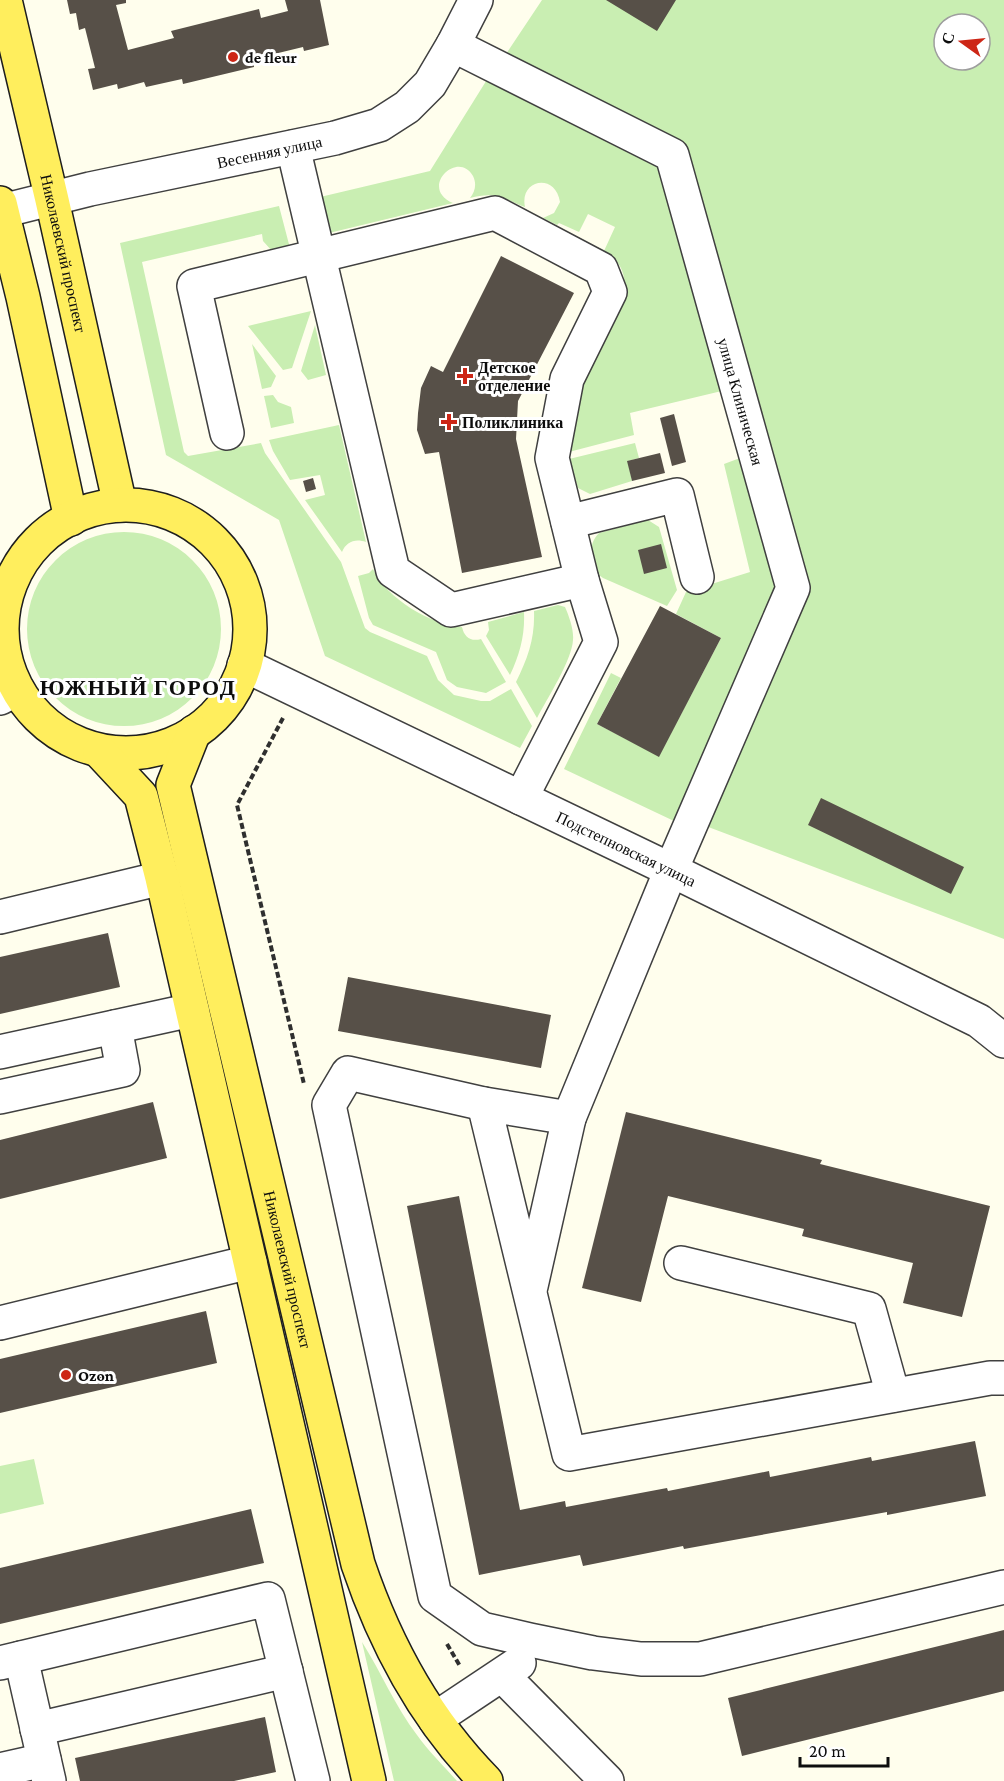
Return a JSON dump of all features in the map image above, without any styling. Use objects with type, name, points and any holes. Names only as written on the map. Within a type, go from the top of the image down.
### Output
[{"type":"main road","name":"Николаевский проспект","points":[[5,0],[120,505]]},
{"type":"main road","points":[[1,207],[71,519]]},
{"type":"main road","points":[[127,504],[169,512],[205,532],[233,565],[248,604],[249,647],[237,687],[211,721],[178,743],[140,754],[100,752],[62,737],[8,694],[11,678],[1,640],[4,600],[20,563],[48,531],[85,511],[120,505],[127,504]]},
{"type":"main road","name":"Николаевский проспект","points":[[194,732],[173,785],[358,1564],[373,1608],[394,1653],[425,1707],[486,1781]]},
{"type":"main road","points":[[100,752],[141,796],[162,878],[369,1781]]},
{"type":"street","name":"Весенняя улица","points":[[1,207],[52,200],[90,189],[335,138],[378,125],[407,107],[430,84],[476,0]]},
{"type":"street","name":"улица Клиническая","points":[[453,45],[672,155],[793,588],[671,870],[569,1118],[529,1292]]},
{"type":"street","points":[[293,147],[393,571],[451,610],[582,580]]},
{"type":"street","points":[[227,433],[194,286],[495,213],[601,269],[610,291],[567,379],[552,458],[582,580],[601,642],[521,798]]},
{"type":"street","points":[[568,522],[677,495],[698,577]]},
{"type":"street","name":"Подстепновская улица","points":[[244,665],[979,1021],[1004,1041]]},
{"type":"street","points":[[0,917],[162,878]]},
{"type":"street","points":[[0,1052],[192,1010]]},
{"type":"street","points":[[0,1097],[123,1070],[115,1027]]},
{"type":"street","points":[[569,1118],[484,1104],[348,1073],[329,1105],[435,1596],[482,1629],[593,1653],[641,1659],[700,1659],[1004,1587]]},
{"type":"street","points":[[484,1104],[569,1454],[990,1378],[1004,1378]]},
{"type":"street","points":[[0,1323],[250,1262]]},
{"type":"street","points":[[681,1263],[869,1309],[893,1395]]},
{"type":"street","points":[[44,1757],[11,1660],[268,1599],[313,1781]]},
{"type":"street","points":[[435,1719],[548,1644]]},
{"type":"street","points":[[0,1770],[44,1757],[286,1671]]},
{"type":"street","points":[[502,1675],[607,1781]]},
{"type":"green space","points":[[542,0],[1004,0],[1004,939],[703,825],[806,586],[677,146],[502,60]]},
{"type":"green space","points":[[488,78],[667,165],[730,389],[630,413],[634,435],[565,453],[571,398],[624,291],[624,278],[618,263],[604,251],[615,227],[588,214],[579,232],[543,218],[554,213],[560,202],[557,192],[545,183],[538,183],[527,191],[525,207],[492,195],[470,198],[475,188],[473,176],[466,169],[459,167],[444,174],[440,181],[439,189],[443,196],[453,203],[329,233],[316,198],[430,171]]},
{"type":"green space","points":[[279,206],[291,252],[272,251],[263,241],[262,234],[142,262],[184,452],[188,456],[261,443],[265,453],[341,562],[365,628],[427,656],[438,680],[454,695],[490,701],[511,689],[532,726],[520,748],[325,656],[279,520],[166,455],[120,243]]},
{"type":"green space","points":[[311,311],[292,368],[283,370],[248,326]]},
{"type":"green space","points":[[315,325],[326,375],[308,380],[301,371]]},
{"type":"green space","points":[[252,344],[276,376],[271,387],[262,389]]},
{"type":"green space","points":[[273,395],[278,402],[291,407],[294,423],[271,428],[264,396]]},
{"type":"green space","points":[[339,425],[366,542],[358,540],[351,542],[342,552],[305,500],[325,495],[320,475],[290,480],[269,440]]},
{"type":"green space","points":[[635,443],[639,458],[628,461],[632,481],[590,494],[578,488],[569,459]]},
{"type":"green space","points":[[748,455],[784,583],[674,821],[564,769],[611,673],[621,678],[597,724],[659,756],[721,638],[676,614],[686,592],[750,572],[724,464]]},
{"type":"green space","points":[[648,520],[659,527],[677,590],[667,606],[603,578],[595,572],[592,547],[599,533]]},
{"type":"green space","points":[[114,532],[134,532],[170,543],[193,560],[205,575],[214,592],[221,619],[221,639],[214,666],[205,683],[193,698],[178,710],[161,719],[134,726],[114,726],[78,715],[49,691],[38,675],[31,657],[27,639],[27,619],[38,583],[62,554],[78,543],[96,536]]},
{"type":"green space","points":[[373,569],[388,590],[411,608],[437,621],[462,627],[466,636],[471,639],[481,639],[506,682],[486,693],[457,687],[447,680],[436,652],[373,625],[358,576],[369,573]]},
{"type":"green space","points":[[558,605],[565,607],[570,619],[573,636],[572,648],[537,718],[516,682],[530,648],[534,611]]},
{"type":"green space","points":[[524,612],[521,644],[510,675],[486,636],[489,630],[488,622]]},
{"type":"green space","points":[[34,1459],[44,1504],[0,1514],[0,1466]]},
{"type":"green space","points":[[362,1642],[409,1724],[426,1747],[457,1781],[394,1781]]},
{"type":"building","points":[[67,0],[126,0],[126,3],[116,5],[128,50],[174,38],[171,31],[259,9],[261,18],[288,11],[285,0],[320,0],[329,45],[304,51],[303,47],[270,55],[271,60],[254,65],[254,67],[183,84],[182,79],[146,87],[144,82],[118,89],[117,84],[93,90],[88,69],[95,68],[85,28],[79,30],[76,13],[70,14]]},
{"type":"building","points":[[606,0],[676,0],[657,31]]},
{"type":"building","points":[[501,256],[574,293],[518,401],[516,439],[542,557],[462,573],[439,452],[425,454],[417,430],[421,388],[431,366],[443,372]]},
{"type":"building","points":[[674,414],[686,462],[672,466],[660,418]]},
{"type":"building","points":[[660,453],[665,473],[632,481],[627,461]]},
{"type":"building","points":[[313,478],[316,489],[306,492],[303,481]]},
{"type":"building","points":[[661,544],[667,568],[644,574],[638,550]]},
{"type":"building","points":[[660,606],[721,638],[659,757],[597,724]]},
{"type":"building","points":[[821,798],[964,867],[951,894],[808,825]]},
{"type":"building","points":[[108,933],[120,987],[0,1014],[0,957]]},
{"type":"building","points":[[348,977],[551,1015],[541,1068],[338,1031]]},
{"type":"building","points":[[153,1102],[167,1158],[0,1199],[0,1140]]},
{"type":"building","points":[[626,1112],[822,1160],[820,1164],[990,1206],[962,1317],[903,1303],[913,1263],[802,1236],[804,1229],[668,1196],[641,1302],[582,1288]]},
{"type":"building","points":[[459,1196],[520,1510],[565,1501],[566,1507],[667,1488],[668,1491],[769,1471],[770,1477],[871,1457],[872,1461],[975,1441],[986,1496],[684,1549],[683,1546],[583,1566],[580,1555],[479,1575],[407,1206]]},
{"type":"building","points":[[206,1311],[217,1363],[0,1413],[0,1359]]},
{"type":"building","points":[[251,1509],[264,1563],[0,1624],[0,1568]]},
{"type":"building","points":[[1004,1630],[1004,1691],[742,1756],[728,1698]]},
{"type":"building","points":[[265,1717],[276,1772],[234,1781],[80,1781],[75,1758]]},
{"type":"place","name":"de fleur","points":[[233,57]]},
{"type":"place","name":"Детское отделение","points":[[465,376]]},
{"type":"place","name":"Поликлиника","points":[[449,422]]},
{"type":"place","name":"Ozon","points":[[66,1375]]},
{"type":"district","name":"ЮЖНЫЙ ГОРОД","points":[[138,687]]}]
